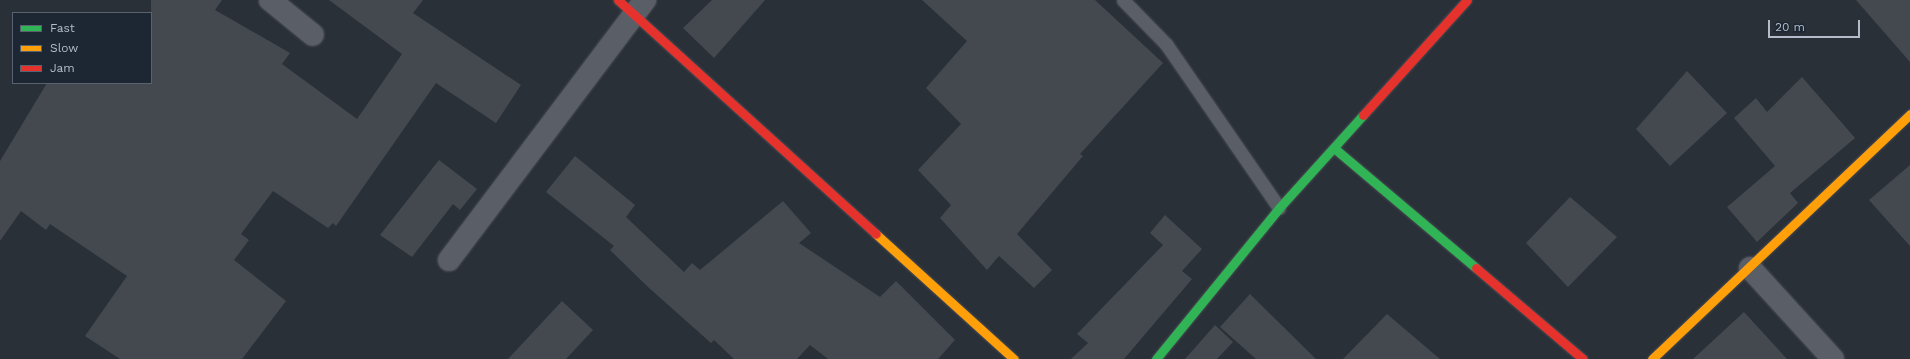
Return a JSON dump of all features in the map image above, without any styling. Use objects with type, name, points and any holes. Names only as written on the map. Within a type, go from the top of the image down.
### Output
[{"type":"street","points":[[270,0],[313,35]]},
{"type":"street","points":[[1156,359],[1279,208],[1467,0]]},
{"type":"street","points":[[449,260],[632,4],[1014,359]]},
{"type":"street","points":[[1652,359],[1750,268],[1910,114]]},
{"type":"street","points":[[1334,148],[1583,359]]},
{"type":"street","points":[[1750,268],[1833,359]]},
{"type":"lane","points":[[1123,0],[1166,44],[1279,208]]},
{"type":"building","points":[[151,0],[222,0],[215,10],[290,53],[282,64],[357,119],[402,54],[329,0],[423,0],[413,13],[521,85],[496,123],[436,83],[336,226],[333,223],[328,228],[273,191],[241,234],[249,240],[234,260],[286,301],[242,359],[120,359],[85,336],[127,276],[50,224],[46,230],[21,211],[0,241],[0,161],[46,84],[152,84]]},
{"type":"building","points":[[712,0],[765,0],[714,58],[683,28]]},
{"type":"building","points":[[922,0],[1095,0],[1163,63],[1080,154],[1083,156],[1017,234],[1052,270],[1034,288],[999,256],[987,270],[940,218],[951,205],[918,170],[961,124],[926,88],[967,41]]},
{"type":"building","points":[[1856,0],[1910,0],[1910,62]]},
{"type":"building","points":[[1687,71],[1727,113],[1670,166],[1636,129]]},
{"type":"building","points":[[1802,77],[1855,138],[1790,193],[1798,203],[1757,242],[1727,207],[1775,166],[1734,118],[1756,98],[1767,112]]},
{"type":"building","points":[[575,156],[635,205],[626,217],[684,272],[692,263],[700,270],[783,201],[811,233],[799,243],[880,297],[896,281],[955,340],[938,359],[828,359],[810,345],[797,359],[734,359],[714,340],[711,343],[648,287],[610,250],[614,246],[546,192]]},
{"type":"building","points":[[439,160],[477,189],[460,210],[453,204],[412,257],[380,235]]},
{"type":"building","points":[[1910,165],[1910,246],[1869,200]]},
{"type":"building","points":[[1570,197],[1617,237],[1568,287],[1526,243]]},
{"type":"building","points":[[1165,215],[1202,249],[1182,271],[1192,279],[1124,359],[1071,359],[1088,343],[1077,334],[1163,245],[1150,233]]},
{"type":"building","points":[[1250,294],[1316,359],[1256,359],[1220,327]]},
{"type":"building","points":[[562,301],[593,330],[566,359],[508,359]]},
{"type":"building","points":[[1744,312],[1787,359],[1693,359]]},
{"type":"building","points":[[1387,314],[1440,359],[1343,359]]},
{"type":"building","points":[[1215,325],[1233,342],[1217,359],[1185,359]]},
{"type":"traffic: fast","points":[[1156,359],[1279,208],[1363,115]]},
{"type":"traffic: fast","points":[[1334,148],[1476,268]]},
{"type":"traffic: slow","points":[[1652,359],[1910,114]]},
{"type":"traffic: slow","points":[[876,234],[1014,359]]},
{"type":"traffic: jam","points":[[618,0],[876,234]]},
{"type":"traffic: jam","points":[[1363,115],[1467,0]]},
{"type":"traffic: jam","points":[[1476,268],[1583,359]]}]
